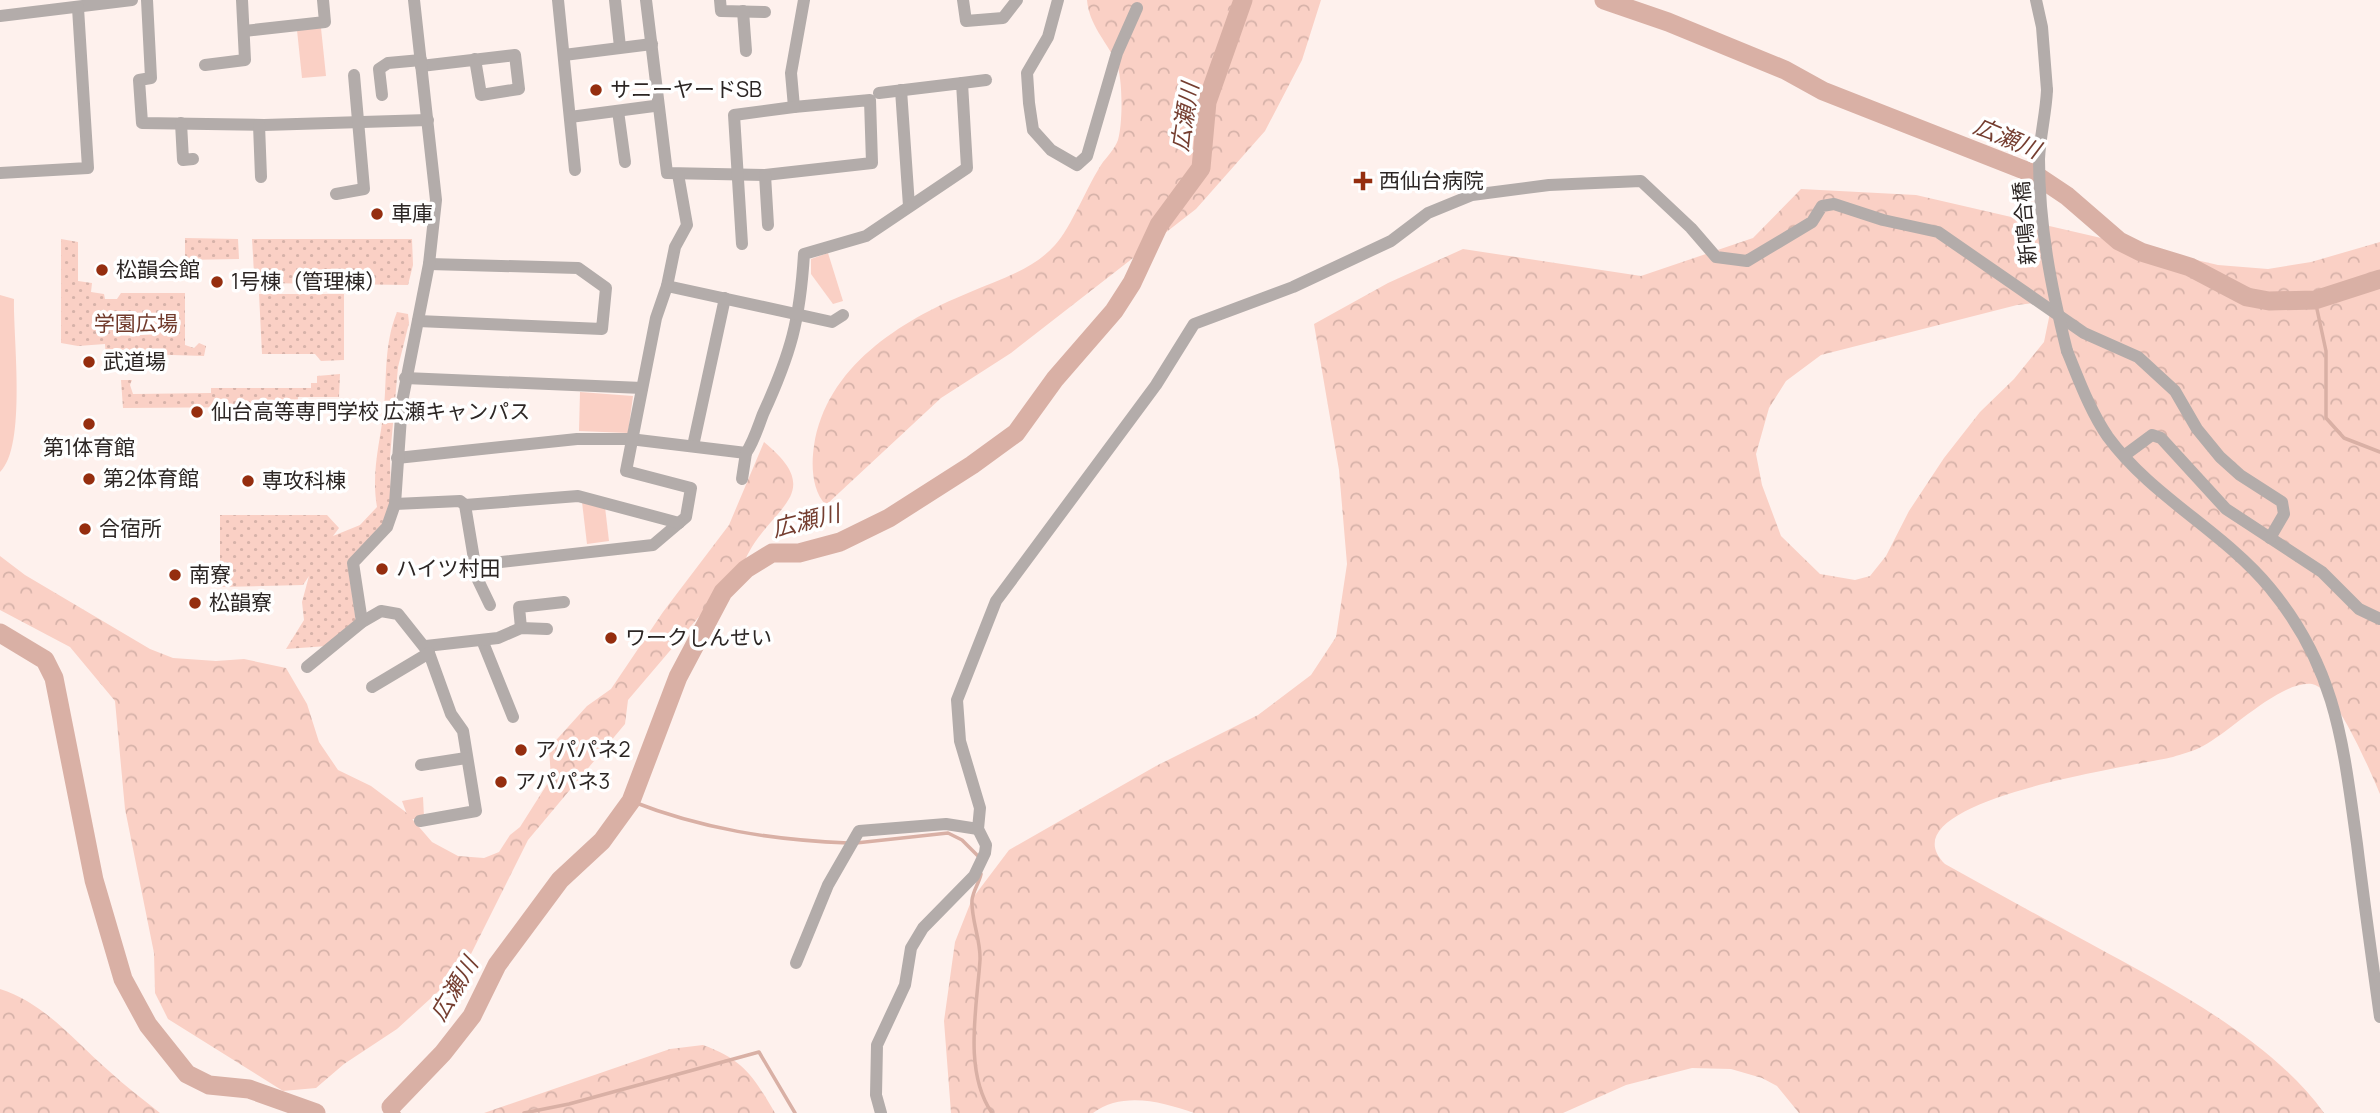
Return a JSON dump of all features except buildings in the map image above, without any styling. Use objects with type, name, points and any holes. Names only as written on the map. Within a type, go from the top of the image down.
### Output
[{"type":"street","points":[[0,16],[132,0]]},
{"type":"street","points":[[147,0],[151,78],[139,80],[142,130],[181,123],[260,125],[428,120]]},
{"type":"street","points":[[205,65],[245,60],[242,0]]},
{"type":"street","points":[[244,31],[326,22],[323,0]]},
{"type":"street","points":[[362,622],[353,563],[387,527],[395,504],[405,378],[429,264],[436,200],[414,0]]},
{"type":"street","points":[[558,0],[575,170]]},
{"type":"street","points":[[615,0],[620,47]]},
{"type":"street","points":[[646,0],[667,173],[738,173],[765,175],[872,163],[870,100],[734,116],[738,173],[742,244]]},
{"type":"street","points":[[720,0],[721,11],[765,12]]},
{"type":"street","points":[[794,107],[790,73],[804,0]]},
{"type":"street","points":[[963,0],[966,22],[1003,18],[1017,0]]},
{"type":"street","points":[[1058,0],[1048,37],[1027,73],[1029,103],[1033,130],[1051,150],[1077,165],[1087,156],[1092,131],[1117,53],[1137,8]]},
{"type":"street","name":"新鳴合橋","points":[[2036,0],[2042,27],[2047,90],[2039,157],[2042,230],[2051,285],[2067,351],[2099,422],[2125,455],[2153,485],[2269,587],[2309,646],[2325,677],[2343,745],[2380,1017]]},
{"type":"street","points":[[0,173],[88,168],[78,8]]},
{"type":"street","points":[[743,11],[746,51]]},
{"type":"street","points":[[564,55],[652,44]]},
{"type":"street","points":[[382,95],[379,69],[388,63],[475,59]]},
{"type":"street","points":[[336,194],[364,189],[354,75]]},
{"type":"street","points":[[879,93],[986,80]]},
{"type":"street","points":[[742,480],[747,453],[786,363],[799,316],[797,300],[802,285],[804,254],[866,236],[967,168],[962,83]]},
{"type":"street","points":[[901,90],[909,206]]},
{"type":"street","points":[[570,117],[654,106]]},
{"type":"street","points":[[618,111],[625,162]]},
{"type":"street","points":[[181,123],[183,160],[193,159]]},
{"type":"street","points":[[260,125],[261,177]]},
{"type":"street","points":[[475,565],[653,545],[685,517],[691,488],[626,471],[630,439],[656,318],[667,286],[675,247],[688,225],[678,174]]},
{"type":"street","points":[[765,175],[768,225]]},
{"type":"street","points":[[881,1113],[875,1066],[880,1033],[905,985],[916,938],[974,876],[986,845],[978,829],[981,808],[960,741],[957,700],[996,601],[1157,385],[1194,324],[1293,287],[1391,241],[1428,213],[1472,195],[1549,185],[1641,181],[1691,228],[1716,257],[1747,261],[1812,222],[1822,206],[1834,204],[1883,220],[1938,232],[2084,333],[2138,357],[2175,391],[2197,429],[2220,457],[2240,475],[2282,502],[2284,514],[2270,538]]},
{"type":"street","points":[[418,321],[601,329],[606,288],[578,268],[429,264]]},
{"type":"street","points":[[667,286],[832,322],[843,315]]},
{"type":"street","points":[[693,446],[725,298]]},
{"type":"street","points":[[405,378],[642,388]]},
{"type":"street","points":[[2125,455],[2143,439],[2152,435],[2161,438],[2226,509],[2322,572],[2359,609],[2380,619]]},
{"type":"street","points":[[397,458],[577,439],[630,439],[747,453]]},
{"type":"street","points":[[465,505],[578,496],[679,523]]},
{"type":"street","points":[[395,504],[460,500],[465,505],[477,578],[491,605]]},
{"type":"street","points":[[521,628],[519,607],[564,602]]},
{"type":"street","points":[[307,667],[362,622],[381,611],[398,614],[428,650],[451,714],[463,731],[466,758],[473,778],[476,811],[420,821]]},
{"type":"street","points":[[372,687],[428,650],[498,638],[521,628],[547,629]]},
{"type":"street","points":[[482,640],[513,717]]},
{"type":"street","points":[[421,765],[466,758]]},
{"type":"street","points":[[796,963],[828,885],[859,831],[946,824],[978,829]]},
{"type":"green space","points":[[1087,0],[1321,0],[1302,60],[1265,131],[1196,209],[1011,353],[941,398],[826,505],[818,493],[814,477],[814,446],[821,418],[850,370],[870,350],[917,318],[942,304],[1015,274],[1046,254],[1067,228],[1097,171],[1117,143],[1121,112],[1118,68],[1094,24]]},
{"type":"green space","points":[[321,28],[326,76],[302,78],[297,30]]},
{"type":"green space","points":[[1801,189],[1916,195],[2218,265],[2268,269],[2311,262],[2380,242],[2380,794],[2351,732],[2331,699],[2312,684],[2300,685],[2271,698],[2196,749],[2173,757],[2070,777],[1980,804],[1949,821],[1935,841],[1945,864],[2153,978],[2217,1017],[2276,1062],[2324,1113],[1799,1113],[1777,1086],[1762,1078],[1731,1069],[1692,1068],[1626,1085],[1563,1113],[1194,1113],[1156,1102],[1130,1100],[1105,1106],[1093,1113],[951,1113],[944,1021],[955,942],[972,899],[1009,850],[1156,766],[1258,715],[1311,675],[1336,637],[1347,564],[1339,470],[1314,324],[1388,283],[1463,249],[1641,276],[1753,238]],"holes":[[[2042,302],[2051,308],[2044,342],[2014,379],[1980,412],[1944,458],[1909,511],[1886,556],[1870,576],[1855,580],[1820,574],[1781,536],[1762,485],[1756,454],[1769,408],[1786,381],[1821,355],[2017,305]]]},
{"type":"green space","points":[[185,238],[238,239],[239,259],[185,260]]},
{"type":"green space","name":"学園広場","points":[[61,239],[78,242],[78,281],[92,283],[91,292],[104,294],[105,299],[117,299],[121,293],[185,293],[185,345],[194,348],[199,343],[206,346],[204,356],[140,354],[123,360],[106,359],[105,344],[78,346],[61,343]]},
{"type":"green space","points":[[252,239],[412,239],[413,265],[408,285],[259,283],[254,273]]},
{"type":"green space","points":[[828,253],[843,301],[833,304],[811,274],[811,259]]},
{"type":"green space","points":[[259,294],[344,294],[344,360],[321,361],[315,354],[262,354]]},
{"type":"green space","points":[[0,295],[14,299],[17,390],[13,440],[8,459],[0,472]]},
{"type":"green space","points":[[397,312],[408,314],[409,323],[398,367],[390,457],[391,503],[383,523],[349,573],[356,621],[327,646],[286,649],[304,620],[302,602],[309,576],[303,585],[220,587],[220,515],[327,515],[339,528],[333,536],[360,525],[377,507],[376,470],[388,348]]},
{"type":"green space","points":[[340,374],[339,397],[298,397],[297,412],[270,412],[261,407],[123,408],[121,380],[132,380],[130,385],[133,394],[211,393],[211,388],[311,388],[311,383],[317,383],[317,376]]},
{"type":"green space","points":[[580,392],[633,396],[628,433],[579,431]]},
{"type":"green space","points":[[764,442],[783,461],[792,476],[793,490],[787,502],[753,545],[743,565],[628,700],[625,724],[528,840],[464,968],[397,1029],[344,1064],[316,1088],[283,1091],[168,1019],[155,993],[154,953],[125,809],[115,701],[70,647],[0,610],[0,556],[25,575],[150,649],[173,658],[216,661],[244,659],[286,668],[307,704],[319,742],[338,770],[371,786],[407,813],[432,842],[458,856],[484,858],[499,852],[510,835],[520,827],[551,778],[549,748],[587,706],[611,689],[663,612],[729,525]]},
{"type":"green space","points":[[582,502],[605,507],[609,541],[587,544]]},
{"type":"green space","points":[[423,797],[424,817],[409,820],[402,801]]},
{"type":"green space","points":[[0,989],[45,1013],[115,1077],[160,1113],[0,1113]]},
{"type":"green space","points":[[703,1045],[738,1063],[753,1079],[775,1113],[484,1113],[670,1049]]},
{"type":"waterway","name":"広瀬川","points":[[391,1107],[443,1053],[472,1016],[497,965],[560,880],[602,841],[631,801],[678,677],[723,592],[746,569],[772,553],[799,553],[840,542],[889,518],[972,465],[1016,433],[1055,379],[1114,311],[1132,283],[1159,225],[1201,168],[1207,102],[1243,0]]},
{"type":"waterway","name":"広瀬川","points":[[1604,0],[1668,22],[1785,70],[1823,91],[2034,174],[2067,196],[2119,241],[2141,252],[2190,267],[2247,297],[2269,301],[2315,300],[2380,279]]},
{"type":"waterway","points":[[2315,300],[2326,351],[2326,418],[2344,438],[2380,452]]},
{"type":"waterway","name":"広瀬川","points":[[0,633],[45,660],[54,678],[94,880],[123,979],[148,1025],[187,1074],[209,1085],[249,1089],[316,1113]]},
{"type":"waterway","points":[[631,801],[711,826],[765,836],[848,843]]},
{"type":"waterway","points":[[856,843],[948,833],[962,840],[978,856]]},
{"type":"waterway","points":[[981,874],[972,900],[980,952],[974,1038],[977,1078],[992,1113]]},
{"type":"waterway","points":[[524,1113],[569,1104],[759,1052],[795,1113]]},
{"type":"waterway","points":[[391,1107],[399,1113]]},
{"type":"place","name":"サニーヤードSB","points":[[596,90]]},
{"type":"place","name":"西仙台病院","points":[[1363,181]]},
{"type":"place","name":"車庫","points":[[377,214]]},
{"type":"place","name":"松韻会館","points":[[102,270]]},
{"type":"place","name":"1号棟（管理棟）","points":[[217,282]]},
{"type":"place","name":"武道場","points":[[89,362]]},
{"type":"place","name":"仙台高等専門学校 広瀬キャンパス","points":[[197,412]]},
{"type":"place","name":"第1体育館","points":[[89,424]]},
{"type":"place","name":"第2体育館","points":[[89,479]]},
{"type":"place","name":"専攻科棟","points":[[248,481]]},
{"type":"place","name":"合宿所","points":[[85,529]]},
{"type":"place","name":"ハイツ村田","points":[[382,569]]},
{"type":"place","name":"南寮","points":[[175,575]]},
{"type":"place","name":"松韻寮","points":[[195,603]]},
{"type":"place","name":"ワークしんせい","points":[[611,638]]},
{"type":"place","name":"アパパネ2","points":[[521,750]]},
{"type":"place","name":"アパパネ3","points":[[501,782]]}]
